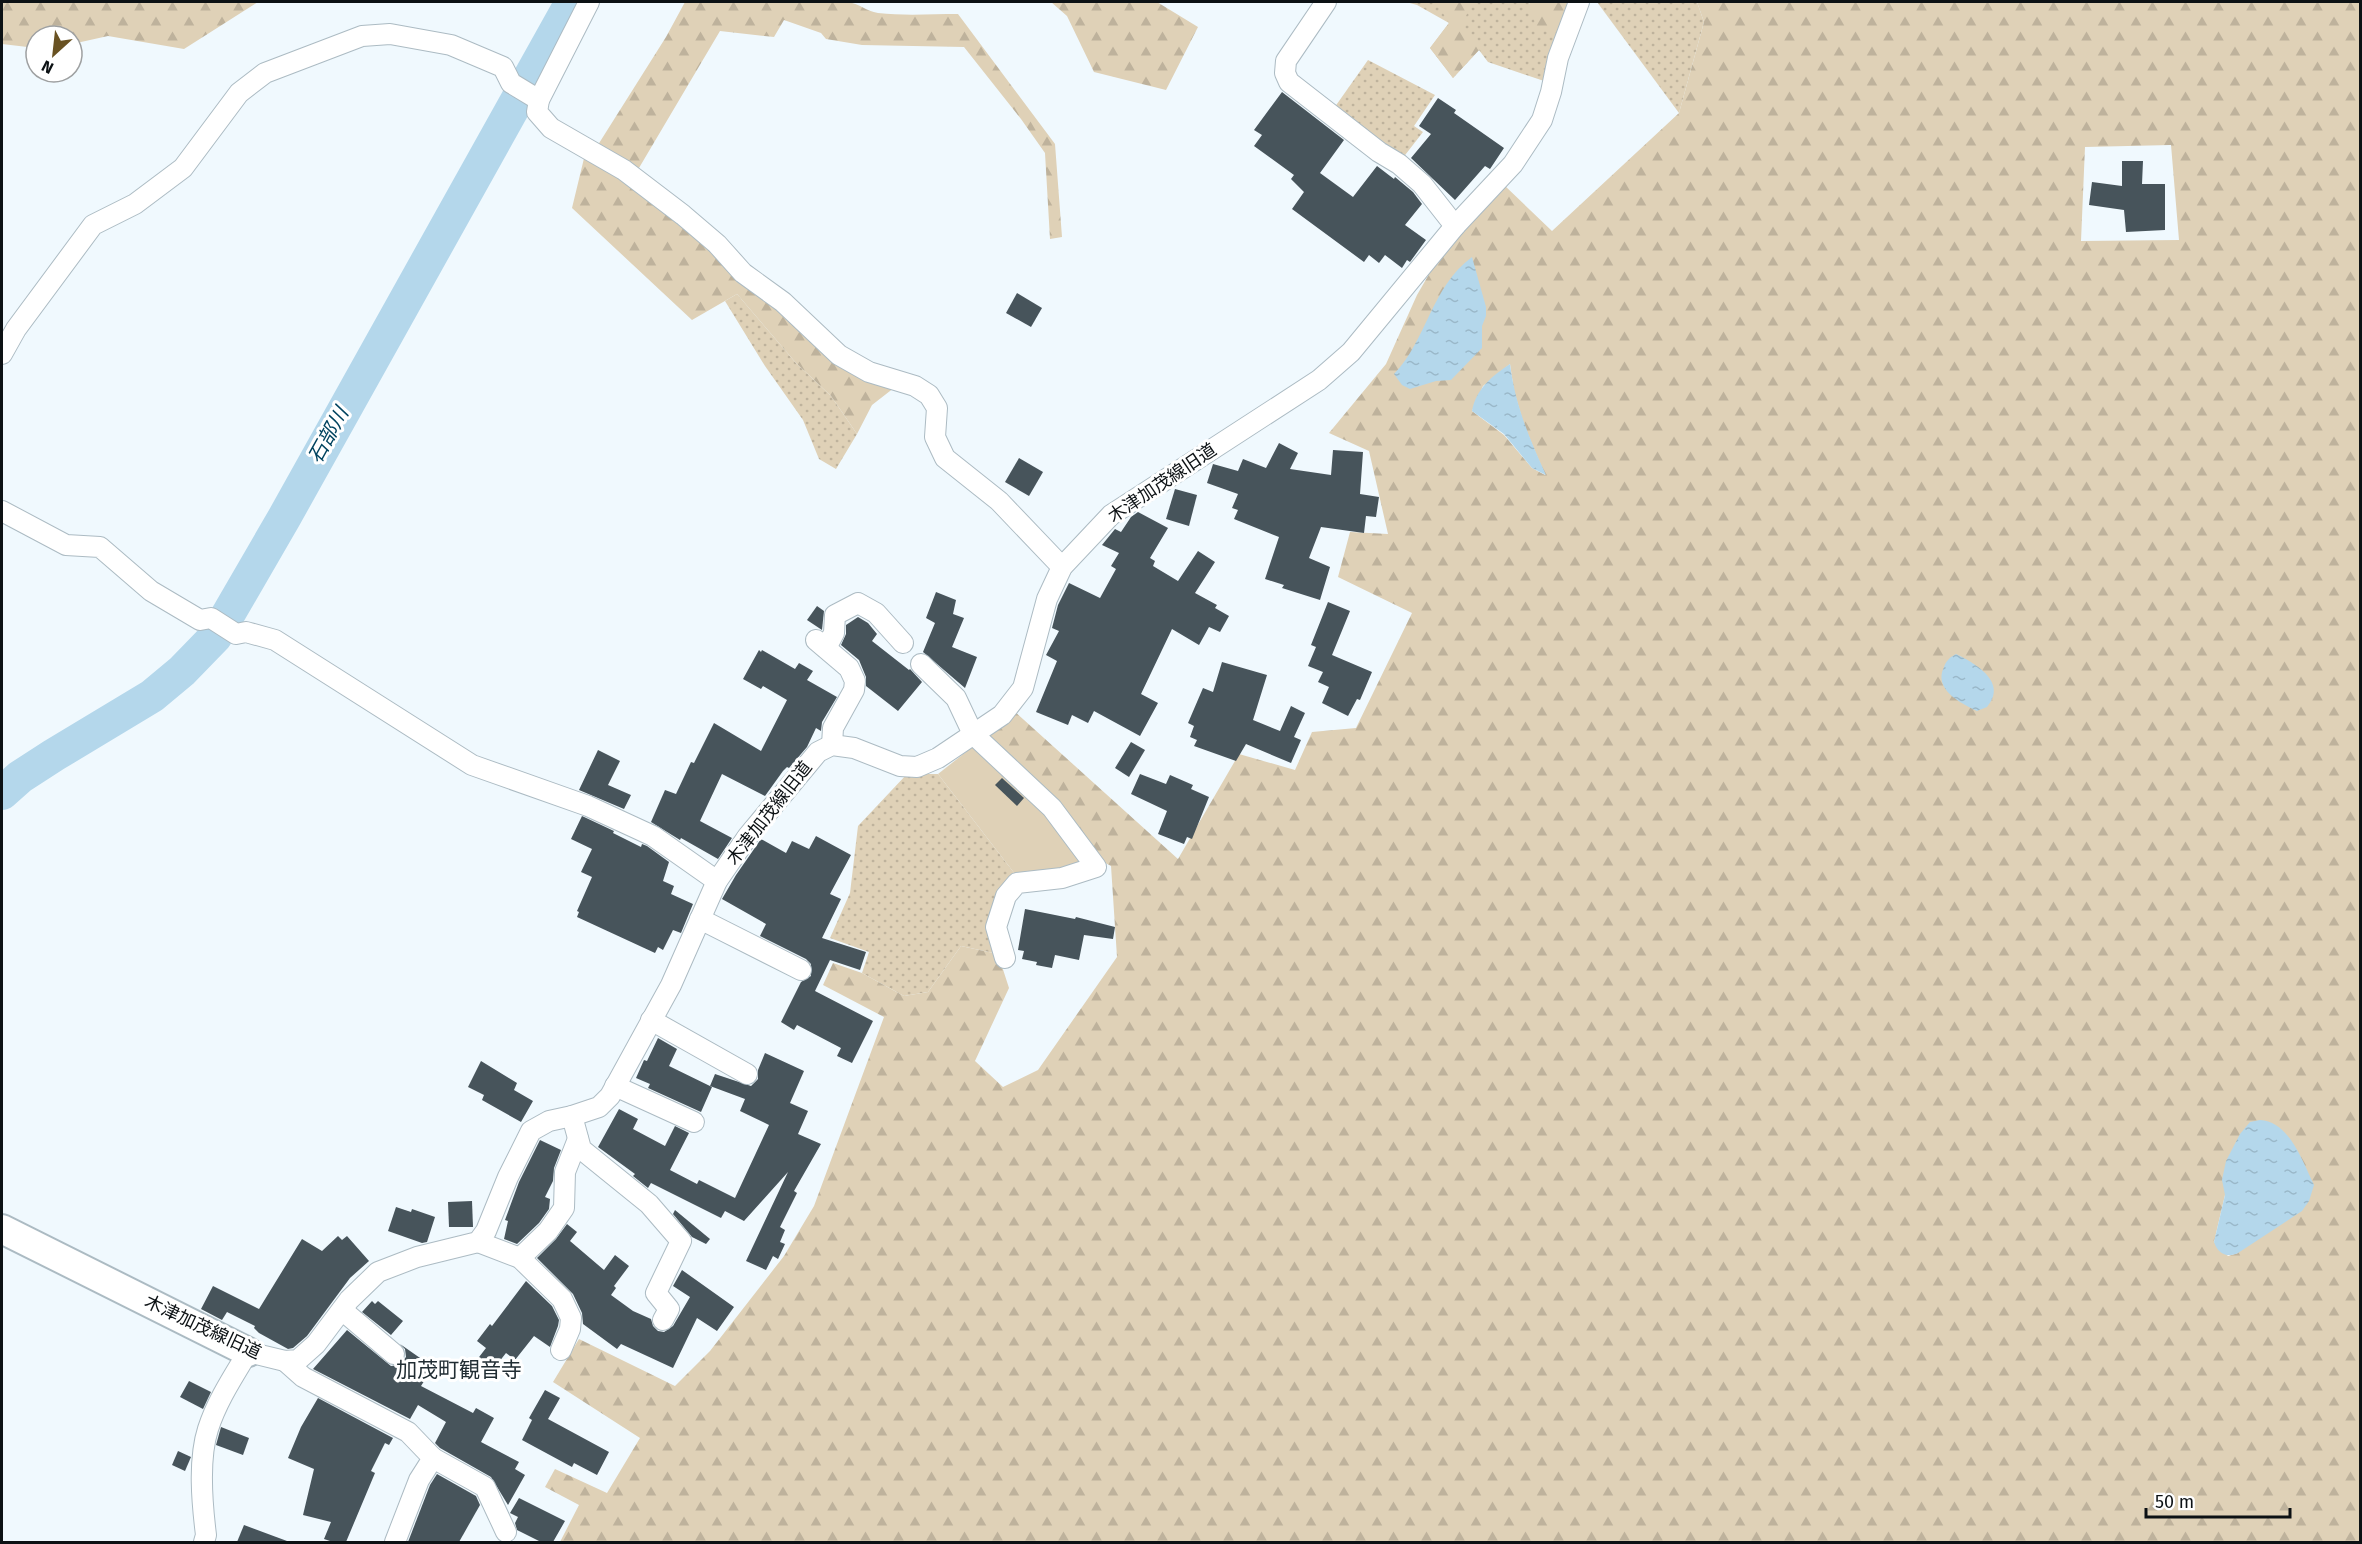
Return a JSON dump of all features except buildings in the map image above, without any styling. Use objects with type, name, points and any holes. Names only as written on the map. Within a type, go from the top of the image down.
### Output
[{"type":"street","points":[[589,2],[535,98],[537,112],[551,128],[624,170],[683,215],[717,244],[743,273],[783,302],[839,355],[858,367],[915,386],[929,395],[937,408],[935,437],[945,458],[999,501],[1062,567]]},
{"type":"street","points":[[1326,2],[1286,61],[1285,73],[1288,82],[1379,152],[1399,164],[1422,184],[1455,226]]},
{"type":"street","name":"木津加茂線旧道","points":[[2,1229],[248,1352],[285,1361],[298,1360],[316,1344],[342,1310],[378,1272],[417,1257],[478,1242],[486,1231],[504,1186],[531,1131],[549,1121],[599,1107],[610,1096],[671,985],[717,881],[748,836],[818,752],[832,745],[854,748],[900,766],[917,767],[938,759],[1002,715],[1023,688],[1044,608],[1062,567],[1112,514],[1319,380],[1351,352],[1455,226],[1513,164],[1542,120],[1558,58],[1580,2]]},
{"type":"street","points":[[2,354],[16,329],[93,225],[135,204],[183,168],[239,93],[265,73],[362,36],[390,34],[451,45],[503,67],[511,83],[535,98]]},
{"type":"street","points":[[2,511],[66,545],[100,547],[151,591],[200,620],[211,618],[236,634],[246,632],[275,640],[472,765],[588,806],[653,836],[717,881]]},
{"type":"street","points":[[832,745],[833,728],[854,690],[855,681],[849,668],[821,644],[834,633],[835,615],[858,603],[876,613],[903,644]]},
{"type":"street","points":[[921,664],[956,698],[973,734],[1052,808],[1096,867],[1062,878],[1017,883],[1006,896],[996,927],[1005,958]]},
{"type":"street","points":[[700,919],[801,969]]},
{"type":"street","points":[[651,1020],[747,1074]]},
{"type":"street","points":[[615,1086],[694,1122]]},
{"type":"street","points":[[572,1116],[581,1149],[649,1204],[681,1242],[656,1293],[669,1309],[663,1320]]},
{"type":"street","points":[[520,1258],[548,1231],[564,1208],[565,1172],[578,1139]]},
{"type":"street","points":[[478,1242],[520,1258],[561,1299],[571,1318],[570,1329],[561,1350]]},
{"type":"street","points":[[342,1310],[394,1353]]},
{"type":"street","points":[[210,1540],[202,1472],[207,1431],[223,1392],[248,1352]]},
{"type":"street","points":[[285,1361],[303,1377],[408,1432],[433,1458],[484,1487],[506,1532]]},
{"type":"street","points":[[395,1542],[419,1480],[433,1458]]},
{"type":"green space","points":[[2,2],[258,2],[184,49],[108,36],[84,41],[84,24],[24,24],[24,47],[2,44]]},
{"type":"green space","points":[[685,2],[848,2],[878,13],[958,14],[1055,144],[1062,237],[1050,239],[1045,153],[964,47],[862,45],[826,39],[821,33],[784,20],[774,37],[720,31],[636,173],[596,148],[666,37]]},
{"type":"green space","points":[[1051,2],[1157,2],[1198,27],[1166,90],[1094,72],[1067,16]]},
{"type":"green space","points":[[1406,2],[1530,2],[1529,4],[1558,31],[1544,81],[1488,62],[1479,50],[1453,78],[1430,48],[1449,23],[1417,5]]},
{"type":"green space","points":[[1436,2],[1473,2],[1462,24],[1479,50],[1453,78],[1430,48],[1449,23]]},
{"type":"green space","points":[[1530,2],[1570,2],[1558,31],[1537,29]]},
{"type":"green space","points":[[1597,2],[1697,2],[1704,22],[1679,113]]},
{"type":"green space","points":[[1697,2],[2360,2],[2360,1542],[560,1542],[579,1505],[545,1487],[555,1469],[607,1493],[640,1438],[553,1382],[579,1339],[675,1386],[710,1351],[784,1256],[814,1206],[884,1017],[823,985],[833,963],[862,973],[904,996],[928,992],[961,946],[998,954],[1009,988],[975,1061],[1003,1087],[1038,1070],[1117,957],[1111,866],[1098,859],[976,744],[1013,710],[1178,859],[1239,754],[1295,770],[1312,732],[1356,728],[1412,613],[1338,577],[1350,532],[1388,534],[1369,451],[1329,433],[1386,364],[1417,295],[1432,269],[1504,185],[1552,231],[1679,113],[1704,22]],"holes":[[[2171,145],[2179,240],[2081,241],[2085,147]],[[1510,364],[1514,391],[1524,425],[1545,475],[1532,468],[1504,435],[1472,411],[1483,386]],[[2225,1195],[2238,1253],[2228,1256],[2214,1242]]]},
{"type":"green space","points":[[1368,60],[1435,95],[1414,126],[1423,132],[1402,159],[1332,111]]},
{"type":"green space","points":[[586,150],[606,162],[754,286],[899,384],[872,405],[857,434],[831,396],[796,363],[737,294],[692,320],[572,208]]},
{"type":"green space","points":[[737,294],[796,363],[831,396],[857,434],[836,469],[819,459],[803,420],[765,366],[725,301]]},
{"type":"green space","points":[[976,744],[1048,812],[1088,860],[1059,874],[1018,878],[938,774]]},
{"type":"green space","points":[[907,774],[938,774],[1018,878],[998,954],[961,946],[928,992],[904,996],[862,973],[869,952],[830,938],[850,893],[858,826]]},
{"type":"water","points":[[1472,257],[1486,307],[1486,316],[1482,326],[1482,348],[1451,380],[1436,381],[1410,389],[1402,385],[1394,374],[1414,346],[1447,283]]},
{"type":"water","points":[[1510,364],[1515,393],[1524,421],[1546,475],[1532,468],[1504,434],[1472,411],[1481,390],[1497,373]]},
{"type":"water","points":[[1956,654],[1981,669],[1992,682],[1993,698],[1987,707],[1977,711],[1956,699],[1945,688],[1942,682],[1944,667],[1948,659]]},
{"type":"water","points":[[2260,1120],[2270,1122],[2287,1135],[2300,1154],[2314,1185],[2309,1201],[2302,1211],[2238,1253],[2227,1255],[2220,1252],[2214,1242],[2225,1195],[2222,1180],[2226,1161],[2240,1134],[2250,1122]]},
{"type":"waterway","name":"石部川","points":[[2,793],[20,777],[54,755],[152,696],[182,671],[215,637],[284,518],[572,2]]},
{"type":"district","name":"加茂町観音寺","points":[[459,1370]]}]
